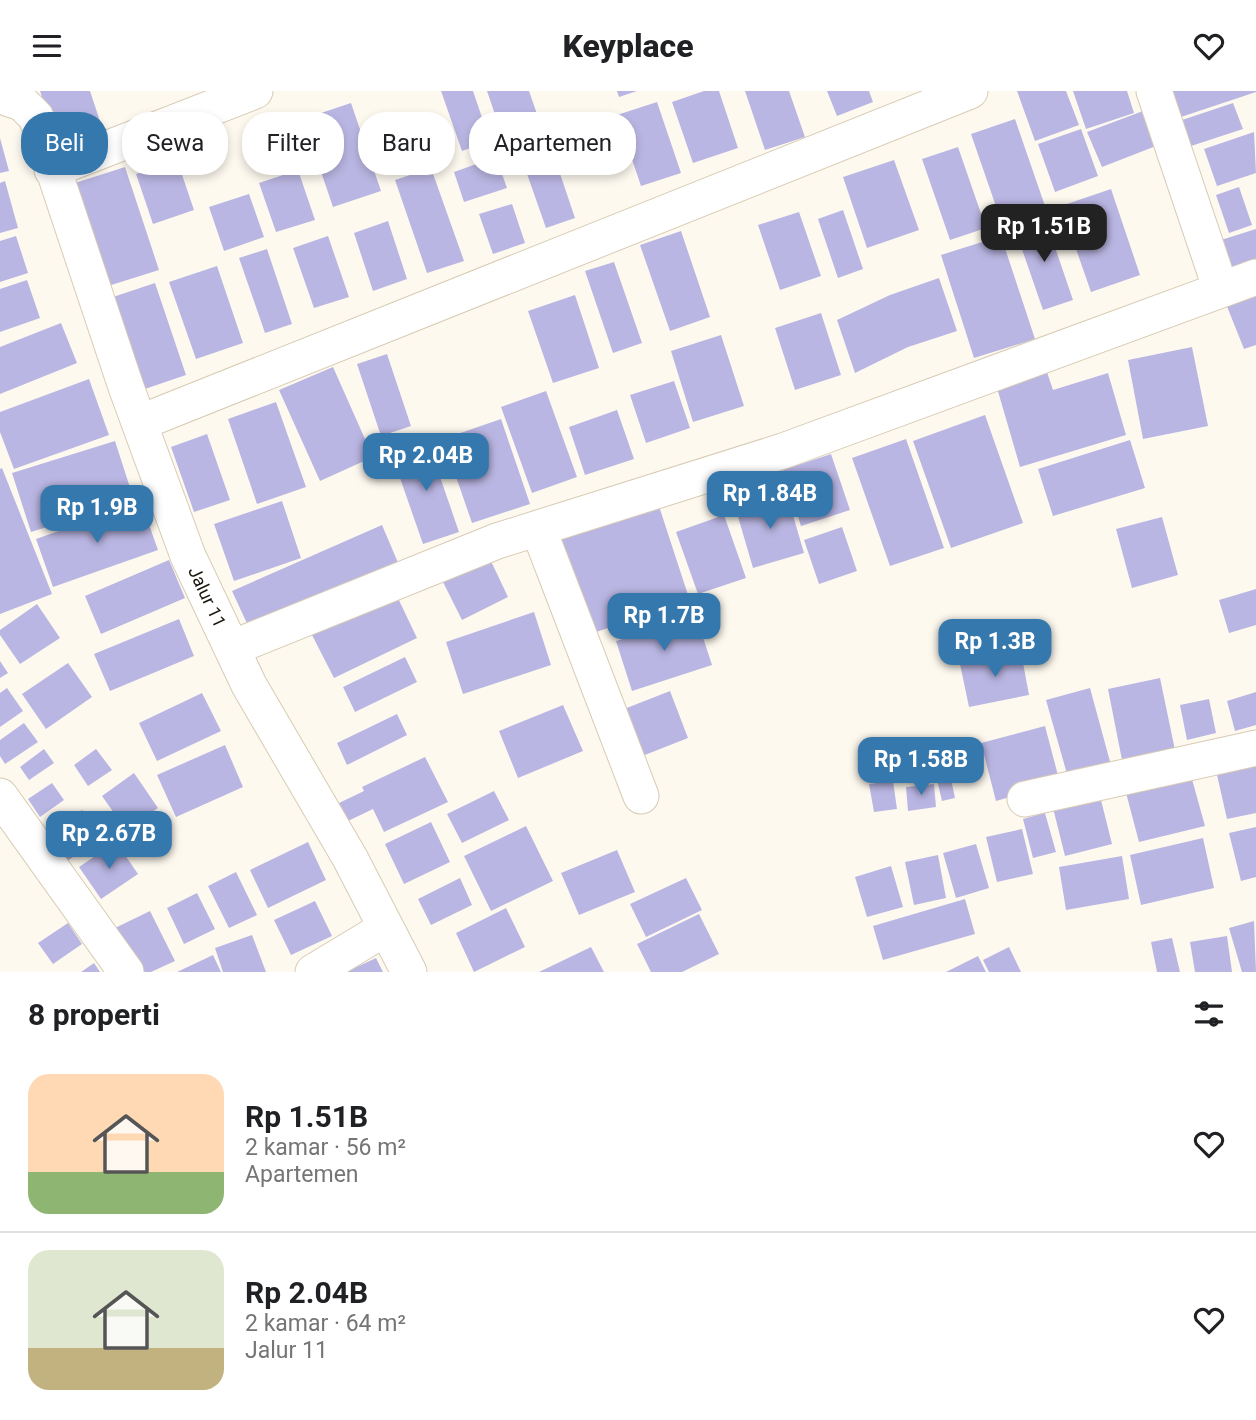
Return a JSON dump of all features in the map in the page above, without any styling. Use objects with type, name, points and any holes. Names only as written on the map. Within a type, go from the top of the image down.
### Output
[{"type":"street","points":[[108,148],[255,91]]},
{"type":"street","points":[[139,423],[970,91]]},
{"type":"street","points":[[1154,91],[1221,289]]},
{"type":"street","name":"Jalur 11","points":[[0,96],[22,103],[31,112]]},
{"type":"street","name":"Jalur 11","points":[[54,175],[188,556],[249,685],[350,858],[409,972]]},
{"type":"street","points":[[232,648],[497,541],[783,451],[1256,277]]},
{"type":"street","points":[[538,528],[641,796]]},
{"type":"street","points":[[1025,799],[1256,748]]},
{"type":"street","points":[[0,796],[126,972]]},
{"type":"street","points":[[313,972],[386,928]]},
{"type":"building","points":[[40,91],[90,91],[97,112],[47,112]]},
{"type":"building","points":[[441,91],[473,91],[480,112],[469,112],[469,148],[462,151],[455,131],[455,112],[448,112]]},
{"type":"building","points":[[487,91],[529,91],[536,112],[494,112]]},
{"type":"building","points":[[617,91],[637,91],[619,97]]},
{"type":"building","points":[[704,91],[719,91],[738,148],[693,163],[672,102]]},
{"type":"building","points":[[745,91],[789,91],[805,137],[765,150]]},
{"type":"building","points":[[827,91],[869,91],[873,102],[837,116]]},
{"type":"building","points":[[1017,91],[1066,91],[1079,125],[1035,141]]},
{"type":"building","points":[[1073,91],[1127,91],[1134,113],[1086,129]]},
{"type":"building","points":[[1173,91],[1256,91],[1256,92],[1181,117]]},
{"type":"building","points":[[657,102],[681,173],[641,186],[636,171],[636,112],[626,112]]},
{"type":"building","points":[[351,103],[358,124],[358,175],[376,175],[381,191],[333,207],[322,175],[344,175],[344,112],[324,112]]},
{"type":"building","points":[[1233,103],[1243,129],[1191,146],[1182,120]]},
{"type":"building","points":[[1143,111],[1156,146],[1102,167],[1087,132]]},
{"type":"building","points":[[1015,119],[1045,206],[1001,221],[971,134]]},
{"type":"building","points":[[1081,129],[1098,176],[1055,192],[1038,144]]},
{"type":"building","points":[[1254,132],[1256,173],[1217,186],[1204,149]]},
{"type":"building","points":[[0,138],[9,171],[0,173]]},
{"type":"building","points":[[958,147],[986,228],[950,240],[922,159]]},
{"type":"building","points":[[894,160],[919,230],[867,248],[843,177]]},
{"type":"building","points":[[469,167],[469,175],[502,175],[507,188],[464,202],[455,172]]},
{"type":"building","points":[[122,168],[122,175],[128,175],[159,270],[108,286],[75,183],[108,175],[108,172]]},
{"type":"building","points":[[136,175],[182,175],[194,210],[153,224]]},
{"type":"building","points":[[283,175],[300,175],[315,220],[276,232],[259,183]]},
{"type":"building","points":[[410,175],[433,175],[464,261],[427,273],[395,180]]},
{"type":"building","points":[[527,175],[560,175],[575,218],[546,228]]},
{"type":"building","points":[[5,181],[18,228],[0,233],[0,183]]},
{"type":"building","points":[[1239,187],[1252,225],[1229,233],[1216,195]]},
{"type":"building","points":[[1111,189],[1140,275],[1091,292],[1061,206]]},
{"type":"building","points":[[249,194],[264,237],[224,251],[209,207]]},
{"type":"building","points":[[512,204],[525,243],[493,254],[479,214]]},
{"type":"building","points":[[843,210],[863,269],[838,278],[818,219]]},
{"type":"building","points":[[799,212],[821,276],[780,290],[758,225]]},
{"type":"building","points":[[1045,218],[1073,300],[1043,310],[1015,229]]},
{"type":"building","points":[[388,221],[407,279],[373,291],[354,233]]},
{"type":"building","points":[[1256,229],[1256,267],[1232,275],[1221,240]]},
{"type":"building","points":[[681,231],[710,317],[670,331],[640,245]]},
{"type":"building","points":[[16,236],[28,273],[0,282],[0,241]]},
{"type":"building","points":[[328,236],[349,297],[314,308],[293,248]]},
{"type":"building","points":[[1001,236],[1035,339],[974,358],[941,255]]},
{"type":"building","points":[[267,249],[292,324],[265,333],[239,258]]},
{"type":"building","points":[[614,262],[642,343],[613,353],[585,271]]},
{"type":"building","points":[[217,266],[243,343],[196,359],[169,282]]},
{"type":"building","points":[[939,278],[957,331],[908,347],[855,373],[837,320],[890,295]]},
{"type":"building","points":[[27,280],[40,318],[0,332],[0,289]]},
{"type":"building","points":[[155,283],[186,375],[136,392],[104,300]]},
{"type":"building","points":[[1256,287],[1256,345],[1244,349],[1224,299]]},
{"type":"building","points":[[575,295],[599,368],[553,383],[528,311]]},
{"type":"building","points":[[821,313],[841,375],[795,390],[775,328]]},
{"type":"building","points":[[61,323],[77,363],[0,394],[0,347]]},
{"type":"building","points":[[721,335],[744,406],[693,422],[671,351]]},
{"type":"building","points":[[1192,347],[1208,426],[1143,439],[1128,360]]},
{"type":"building","points":[[387,354],[411,426],[381,436],[357,364]]},
{"type":"building","points":[[1045,366],[1053,390],[1108,373],[1126,435],[1020,467],[995,381]]},
{"type":"building","points":[[333,367],[373,457],[320,481],[279,390]]},
{"type":"building","points":[[89,379],[109,435],[14,469],[0,432],[0,412]]},
{"type":"building","points":[[674,381],[690,428],[646,443],[630,395]]},
{"type":"building","points":[[546,391],[577,477],[532,493],[501,407]]},
{"type":"building","points":[[276,402],[306,487],[257,504],[228,419]]},
{"type":"building","points":[[617,410],[634,459],[585,475],[569,427]]},
{"type":"building","points":[[985,415],[1023,523],[951,548],[913,441]]},
{"type":"building","points":[[501,419],[530,504],[472,523],[443,439]]},
{"type":"building","points":[[207,434],[230,500],[194,512],[171,447]]},
{"type":"building","points":[[906,439],[944,548],[890,566],[852,458]]},
{"type":"building","points":[[1130,440],[1145,488],[1053,516],[1038,469]]},
{"type":"building","points":[[115,441],[134,500],[31,532],[12,473]]},
{"type":"building","points":[[428,442],[459,532],[423,544],[392,455]]},
{"type":"building","points":[[831,454],[850,510],[801,526],[783,470]]},
{"type":"building","points":[[2,468],[52,594],[0,614],[0,469]]},
{"type":"building","points":[[787,495],[804,553],[753,568],[736,510]]},
{"type":"building","points":[[657,500],[690,601],[590,634],[557,533]]},
{"type":"building","points":[[282,501],[301,558],[234,581],[214,524]]},
{"type":"building","points":[[141,502],[158,550],[53,587],[36,539]]},
{"type":"building","points":[[724,515],[746,578],[698,594],[676,532]]},
{"type":"building","points":[[1162,517],[1178,575],[1132,588],[1116,529]]},
{"type":"building","points":[[382,525],[399,565],[250,630],[232,591]]},
{"type":"building","points":[[842,527],[857,571],[819,584],[804,540]]},
{"type":"building","points":[[490,559],[508,597],[462,620],[443,582]]},
{"type":"building","points":[[169,560],[185,598],[101,634],[85,596]]},
{"type":"building","points":[[1256,589],[1256,625],[1229,633],[1219,600]]},
{"type":"building","points":[[396,594],[417,638],[334,678],[312,635]]},
{"type":"building","points":[[37,604],[60,638],[20,664],[0,635],[0,630]]},
{"type":"building","points":[[534,612],[551,665],[463,694],[446,642]]},
{"type":"building","points":[[696,616],[712,665],[632,691],[616,641]]},
{"type":"building","points":[[179,619],[194,656],[110,691],[94,654]]},
{"type":"building","points":[[1021,652],[1029,695],[969,707],[960,664]]},
{"type":"building","points":[[405,657],[417,682],[355,712],[343,687]]},
{"type":"building","points":[[0,661],[8,673],[0,678]]},
{"type":"building","points":[[68,663],[92,697],[46,729],[22,694]]},
{"type":"building","points":[[1160,678],[1176,755],[1123,765],[1108,689]]},
{"type":"building","points":[[7,688],[23,711],[0,727],[0,693]]},
{"type":"building","points":[[1090,688],[1112,769],[1069,781],[1046,700]]},
{"type":"building","points":[[670,691],[688,738],[632,760],[614,713]]},
{"type":"building","points":[[1256,692],[1256,725],[1235,731],[1227,701]]},
{"type":"building","points":[[202,693],[221,731],[157,761],[139,723]]},
{"type":"building","points":[[1209,699],[1216,733],[1187,740],[1180,705]]},
{"type":"building","points":[[563,705],[583,751],[518,778],[499,731]]},
{"type":"building","points":[[397,714],[407,735],[347,765],[337,743]]},
{"type":"building","points":[[24,723],[38,742],[5,764],[0,756],[0,740]]},
{"type":"building","points":[[1045,726],[1060,783],[996,801],[981,743]]},
{"type":"building","points":[[225,745],[243,787],[176,817],[157,775]]},
{"type":"building","points":[[44,749],[54,763],[29,780],[20,767]]},
{"type":"building","points":[[96,749],[112,770],[88,786],[74,765]]},
{"type":"building","points":[[1256,753],[1256,813],[1227,819],[1214,762]]},
{"type":"building","points":[[425,757],[448,802],[384,832],[373,809],[348,821],[339,803],[364,791],[362,787]]},
{"type":"building","points":[[948,765],[955,798],[942,801],[934,767]]},
{"type":"building","points":[[1190,772],[1205,826],[1139,842],[1125,789]]},
{"type":"building","points":[[134,773],[158,808],[126,830],[102,796]]},
{"type":"building","points":[[893,781],[897,809],[874,812],[869,784]]},
{"type":"building","points":[[52,783],[64,800],[40,817],[28,799]]},
{"type":"building","points":[[934,784],[936,807],[908,811],[906,787]]},
{"type":"building","points":[[494,791],[509,820],[462,843],[447,814]]},
{"type":"building","points":[[1100,796],[1112,844],[1065,856],[1053,808]]},
{"type":"building","points":[[82,810],[101,837],[66,862],[47,834]]},
{"type":"building","points":[[1045,813],[1056,852],[1033,858],[1023,819]]},
{"type":"building","points":[[431,822],[450,862],[404,884],[385,844]]},
{"type":"building","points":[[526,826],[553,881],[491,911],[464,856]]},
{"type":"building","points":[[1256,827],[1256,877],[1241,881],[1229,833]]},
{"type":"building","points":[[1022,829],[1033,874],[997,882],[986,837]]},
{"type":"building","points":[[1203,838],[1214,888],[1141,905],[1130,855]]},
{"type":"building","points":[[116,842],[138,874],[101,899],[79,867]]},
{"type":"building","points":[[308,842],[326,880],[268,908],[250,870]]},
{"type":"building","points":[[976,844],[989,888],[956,898],[943,853]]},
{"type":"building","points":[[617,850],[635,892],[579,915],[561,873]]},
{"type":"building","points":[[938,855],[946,898],[914,905],[905,862]]},
{"type":"building","points":[[1122,856],[1129,899],[1066,910],[1059,867]]},
{"type":"building","points":[[891,866],[903,907],[867,917],[855,877]]},
{"type":"building","points":[[236,872],[257,915],[229,928],[208,886]]},
{"type":"building","points":[[460,878],[472,905],[431,925],[418,899]]},
{"type":"building","points":[[686,878],[702,910],[646,937],[630,904]]},
{"type":"building","points":[[197,893],[215,929],[184,944],[167,908]]},
{"type":"building","points":[[965,899],[975,934],[883,960],[873,926]]},
{"type":"building","points":[[315,901],[332,936],[291,955],[274,920]]},
{"type":"building","points":[[506,908],[525,947],[474,972],[456,933]]},
{"type":"building","points":[[150,911],[175,961],[151,972],[137,972],[115,928]]},
{"type":"building","points":[[699,914],[719,954],[682,972],[651,972],[637,944]]},
{"type":"building","points":[[1254,921],[1256,972],[1242,972],[1229,928]]},
{"type":"building","points":[[68,923],[82,944],[53,964],[38,943]]},
{"type":"building","points":[[252,935],[266,972],[223,972],[215,948]]},
{"type":"building","points":[[1227,936],[1232,972],[1195,972],[1190,942]]},
{"type":"building","points":[[1172,938],[1180,972],[1157,972],[1151,942]]},
{"type":"building","points":[[591,947],[604,972],[539,972]]},
{"type":"building","points":[[1009,947],[1021,972],[989,972],[983,960]]},
{"type":"building","points":[[213,955],[221,972],[177,972]]},
{"type":"building","points":[[978,956],[986,972],[946,972]]},
{"type":"building","points":[[376,958],[383,972],[346,972]]},
{"type":"building","points":[[94,963],[100,972],[81,972]]}]
